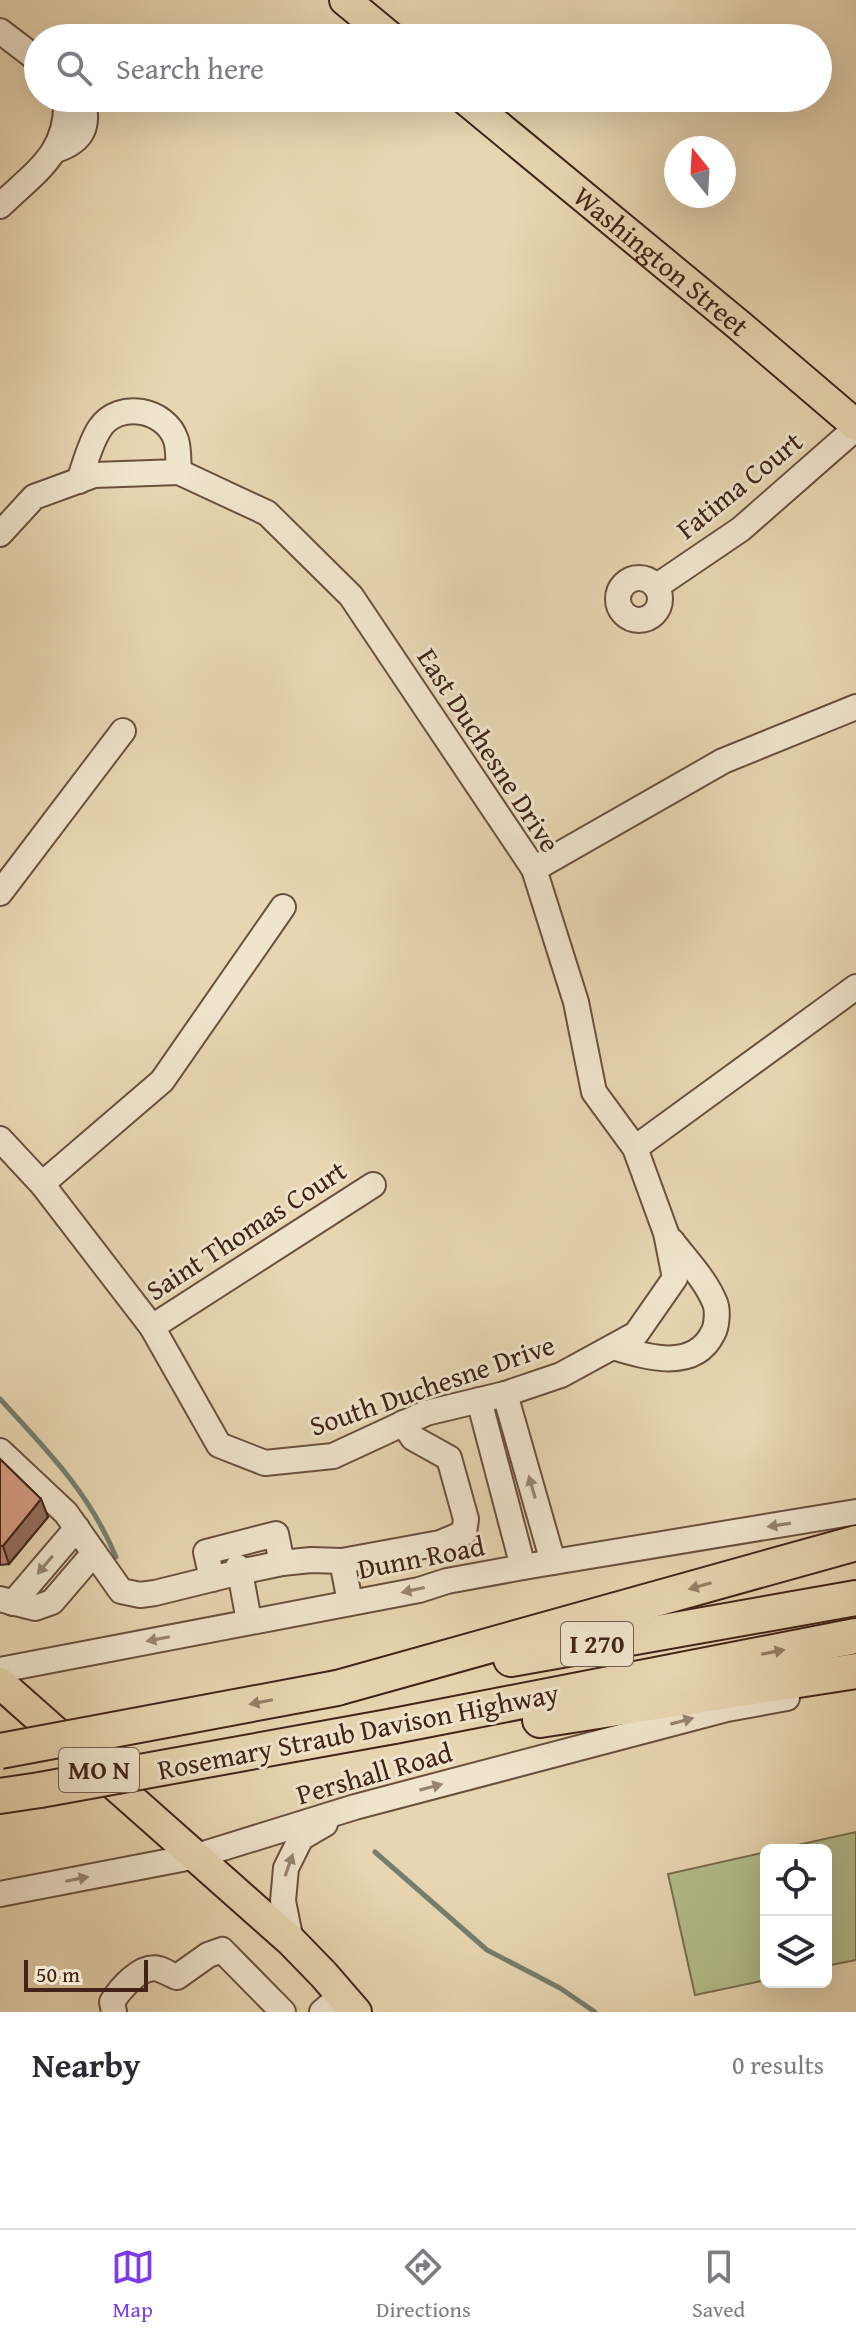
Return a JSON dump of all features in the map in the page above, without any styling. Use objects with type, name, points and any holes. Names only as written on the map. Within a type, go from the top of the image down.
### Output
[{"type":"highway","points":[[337,1688],[856,1543]]},
{"type":"highway","name":"Rosemary Straub Davison Highway","points":[[0,1751],[337,1688],[856,1598]]},
{"type":"highway","name":"Rosemary Straub Davison Highway","points":[[0,1796],[394,1726],[856,1636]]},
{"type":"highway","points":[[394,1726],[441,1736],[856,1671]]},
{"type":"main road","points":[[345,0],[374,24]]},
{"type":"main road","name":"Washington Street","points":[[481,112],[740,326],[856,427]]},
{"type":"main road","name":"MO N","points":[[0,1683],[291,1941],[340,2006]]},
{"type":"street","points":[[0,31],[24,49]]},
{"type":"street","points":[[0,206],[56,150],[66,126],[66,112]]},
{"type":"street","points":[[56,150],[78,139],[85,126],[85,112]]},
{"type":"street","points":[[0,534],[34,497],[79,481],[94,475],[179,472],[176,440],[164,420],[151,414],[127,411],[113,416],[100,428],[79,481]]},
{"type":"street","name":"Fatima Court","points":[[657,586],[741,529],[856,427]]},
{"type":"street","name":"East Duchesne Drive","points":[[179,472],[267,513],[351,596],[534,869],[576,1002],[594,1092],[635,1148],[666,1233]]},
{"type":"street","points":[[534,869],[723,761],[856,707]]},
{"type":"street","points":[[0,893],[123,731]]},
{"type":"street","points":[[42,1184],[162,1081],[283,907]]},
{"type":"street","points":[[635,1148],[856,987]]},
{"type":"street","points":[[0,1139],[42,1184],[152,1327]]},
{"type":"street","name":"Saint Thomas Court","points":[[152,1327],[373,1185]]},
{"type":"street","points":[[613,1347],[649,1358],[684,1357],[704,1348],[716,1329],[717,1305],[666,1233]]},
{"type":"street","name":"South Duchesne Drive","points":[[152,1327],[219,1445],[265,1463],[333,1456],[426,1413],[505,1394],[561,1375],[636,1334],[675,1278],[666,1233]]},
{"type":"street","points":[[505,1394],[553,1562]]},
{"type":"street","points":[[479,1400],[523,1567]]},
{"type":"street","points":[[0,1451],[66,1513],[121,1591],[140,1595],[212,1579],[206,1552],[236,1558],[276,1534],[282,1563],[342,1561],[440,1543],[464,1533],[466,1519],[449,1458],[413,1438],[403,1423]]},
{"type":"street","points":[[0,1465],[37,1495],[48,1495]]},
{"type":"street","name":"Dunn Road","points":[[0,1670],[419,1590],[447,1581],[856,1512]]},
{"type":"street","points":[[77,1528],[7,1601],[35,1608],[52,1602],[94,1553]]},
{"type":"street","points":[[440,1543],[447,1581]]},
{"type":"street","points":[[236,1558],[249,1621]]},
{"type":"street","points":[[342,1561],[350,1602]]},
{"type":"street","name":"Pershall Road","points":[[0,1894],[197,1856],[355,1807],[727,1709],[856,1684]]},
{"type":"street","points":[[291,1941],[283,1901],[286,1868],[301,1838],[355,1807]]},
{"type":"street","points":[[114,2012],[112,2002],[119,1991],[144,1970],[157,1968],[177,1977],[208,1955],[222,1950],[283,2012]]},
{"type":"green space","points":[[856,1832],[856,1960],[832,1965],[832,1844],[802,1844]]},
{"type":"green space","points":[[760,1853],[760,1981],[695,1995],[668,1874]]},
{"type":"building","points":[[0,1459],[41,1499],[3,1546],[0,1546]]},
{"type":"waterway","points":[[0,1399],[80,1492],[116,1557]]},
{"type":"waterway","points":[[375,1852],[487,1950],[560,1988],[595,2012]]}]
